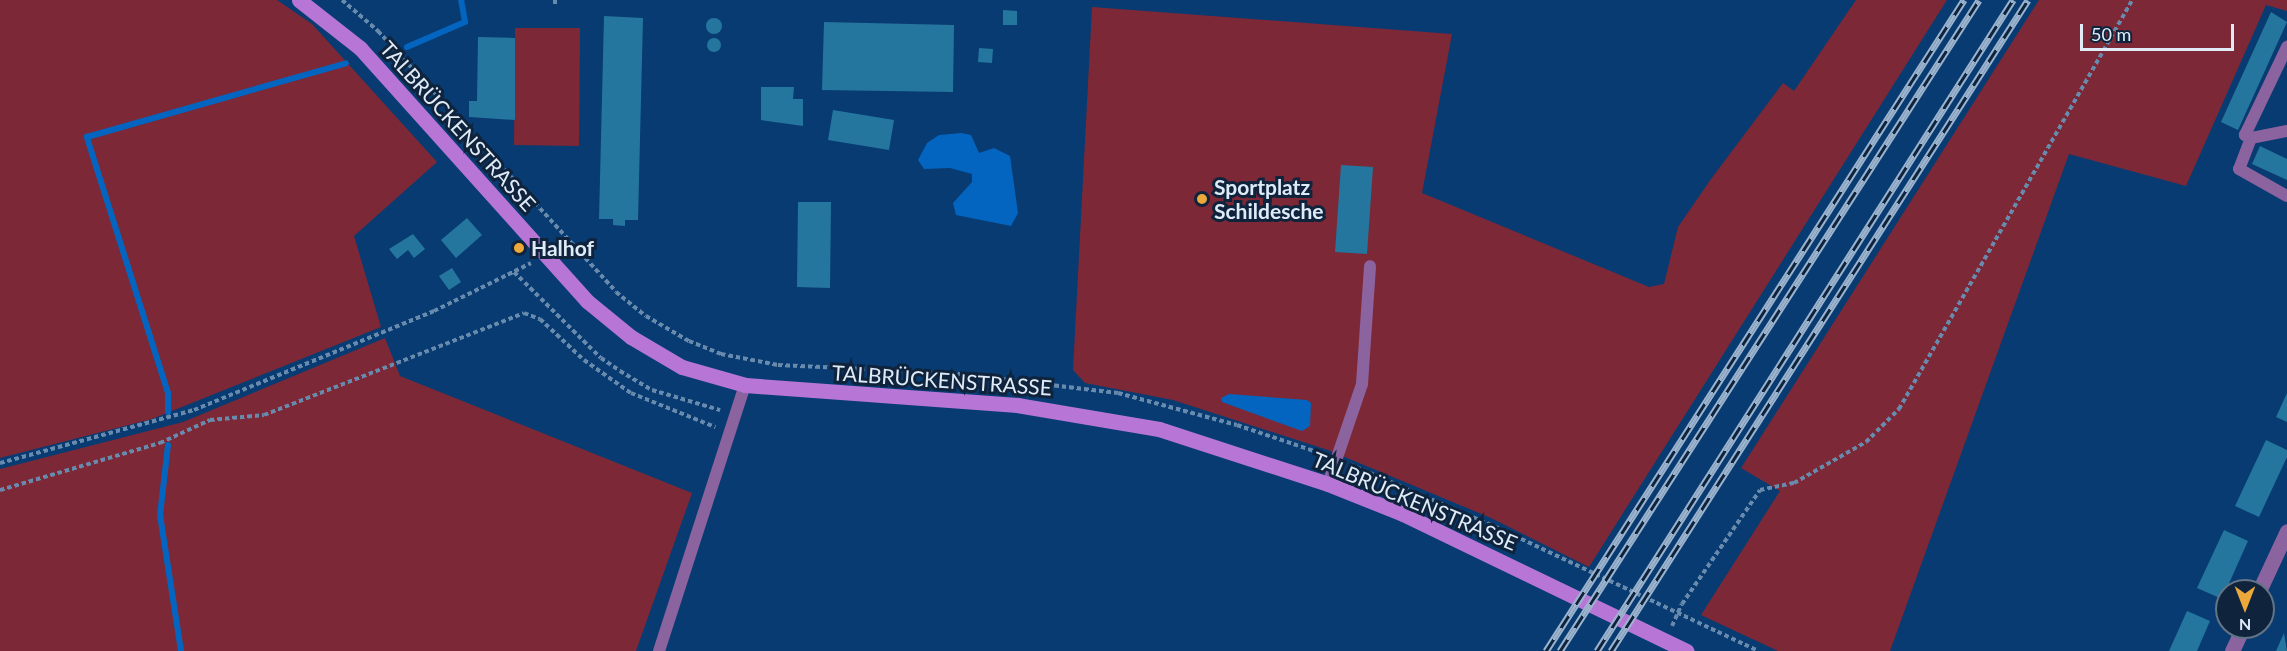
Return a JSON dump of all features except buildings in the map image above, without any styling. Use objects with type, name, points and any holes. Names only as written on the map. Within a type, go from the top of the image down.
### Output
[{"type":"main road","name":"TALBRÜCKENSTRASSE","points":[[299,0],[360,48],[587,301],[631,337],[682,367],[745,385],[1017,405],[1088,414],[1159,429],[1328,484],[1469,543],[1687,651]]},
{"type":"street","points":[[2265,579],[2287,531]]},
{"type":"lane","points":[[2287,47],[2245,135],[2251,138],[2287,131]]},
{"type":"lane","points":[[2251,138],[2239,170],[2287,196]]},
{"type":"lane","points":[[1328,484],[1362,384],[1370,266]]},
{"type":"lane","points":[[659,651],[745,385]]},
{"type":"path","points":[[342,0],[378,31],[616,292],[646,316],[688,341],[721,354],[778,365],[950,373],[1118,393],[1237,425],[1336,459],[1494,526],[1758,651]]},
{"type":"path","points":[[1677,614],[1760,490],[1794,483],[1866,442],[1899,409],[2132,0]]},
{"type":"path","points":[[0,463],[194,410],[434,311],[514,272],[601,358],[620,371],[652,390],[684,402],[736,414]]},
{"type":"path","points":[[0,490],[130,453],[210,420],[264,415],[524,314],[540,319],[584,360],[631,393],[730,432]]},
{"type":"shaded area","points":[[0,0],[277,0],[312,24],[437,162],[354,236],[381,327],[152,419],[0,458]]},
{"type":"shaded area","points":[[1856,0],[1947,0],[1589,567],[1491,518],[1328,450],[1173,400],[1085,383],[1073,370],[1092,7],[1452,34],[1422,193],[1649,287],[1664,284],[1678,227],[1711,179],[1783,83],[1794,91]]},
{"type":"shaded area","points":[[2039,0],[2287,0],[2287,11],[2266,5],[2186,186],[2069,154],[1890,651],[1778,651],[1701,615],[1780,491],[1741,468]]},
{"type":"shaded area","points":[[515,28],[580,28],[579,146],[514,145]]},
{"type":"shaded area","points":[[385,338],[400,376],[692,493],[636,651],[0,651],[0,469],[183,422]]},
{"type":"water","points":[[961,133],[971,135],[979,153],[994,148],[1010,156],[1018,213],[1011,226],[956,215],[953,203],[972,182],[972,174],[950,168],[924,169],[918,160],[927,143],[939,135]]},
{"type":"water","points":[[1229,394],[1307,400],[1311,403],[1310,426],[1302,431],[1222,402],[1221,398]]},
{"type":"waterway","points":[[407,47],[465,22],[461,0]]},
{"type":"waterway","points":[[168,412],[168,393],[87,137],[346,63]]},
{"type":"waterway","points":[[168,445],[160,515],[181,651]]},
{"type":"railway","points":[[1546,651],[1964,0]]},
{"type":"railway","points":[[1560,651],[1979,0]]},
{"type":"railway","points":[[1597,651],[2013,0]]},
{"type":"railway","points":[[1611,651],[2028,0]]},
{"type":"place","name":"Sportplatz Schildesche","points":[[1202,199]]},
{"type":"place","name":"Halhof","points":[[519,248]]}]
